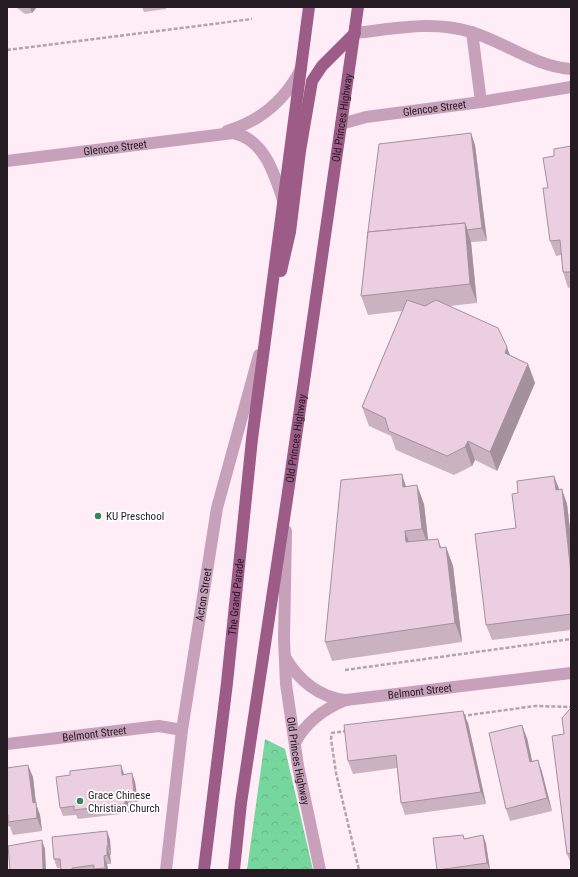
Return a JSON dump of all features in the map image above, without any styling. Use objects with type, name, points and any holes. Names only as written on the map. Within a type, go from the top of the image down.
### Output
[{"type":"main road","points":[[268,324],[309,7]]},
{"type":"main road","name":"Old Princes Highway","points":[[287,498],[358,7]]},
{"type":"main road","points":[[271,298],[283,264],[290,232],[304,128],[312,82],[322,66],[355,33]]},
{"type":"main road","name":"The Grand Parade","points":[[204,870],[227,683],[252,438],[268,324]]},
{"type":"main road","points":[[234,870],[241,803],[287,498]]},
{"type":"street","points":[[355,33],[437,25],[472,32],[537,61],[559,68],[571,69]]},
{"type":"street","name":"Glencoe Street","points":[[472,32],[481,102]]},
{"type":"street","name":"Glencoe Street","points":[[222,133],[248,123],[270,109],[287,91],[301,68]]},
{"type":"street","name":"Glencoe Street","points":[[341,124],[373,116],[481,102],[571,87]]},
{"type":"street","name":"Glencoe Street","points":[[7,161],[222,133],[242,134],[258,146],[270,166],[284,203]]},
{"type":"street","name":"Acton Street","points":[[166,870],[182,730],[217,508],[268,324]]},
{"type":"street","name":"Old Princes Highway","points":[[287,498],[284,622],[286,684],[298,766],[320,870]]},
{"type":"street","name":"Belmont Street","points":[[285,656],[299,677],[312,687],[328,696],[346,700],[571,672]]},
{"type":"street","points":[[295,744],[303,729],[316,716],[332,706],[346,700]]},
{"type":"street","name":"Belmont Street","points":[[7,744],[159,726],[182,730]]},
{"type":"path","points":[[7,50],[252,19]]},
{"type":"path","points":[[345,670],[571,639]]},
{"type":"path","points":[[457,717],[535,706],[571,707]]},
{"type":"path","points":[[348,723],[348,731],[332,734],[332,739],[336,773],[359,870]]},
{"type":"green space","points":[[265,739],[285,749],[313,870],[247,870]]},
{"type":"building","points":[[471,133],[482,228],[467,230],[465,223],[368,232],[367,239],[379,144]]},
{"type":"building","points":[[571,146],[571,272],[563,272],[560,240],[550,241],[543,188],[548,188],[543,158],[554,156],[554,149]]},
{"type":"building","points":[[465,223],[470,284],[361,296],[368,232]]},
{"type":"building","points":[[407,300],[425,306],[436,300],[498,328],[507,347],[505,353],[528,364],[490,452],[468,441],[465,447],[447,456],[389,431],[385,418],[362,407]]},
{"type":"building","points":[[402,474],[403,487],[417,485],[422,529],[405,531],[406,542],[438,539],[440,548],[446,547],[455,623],[325,642],[341,480]]},
{"type":"building","points":[[554,476],[556,490],[562,489],[571,574],[571,614],[486,625],[475,534],[516,528],[512,494],[518,493],[517,481]]},
{"type":"building","points":[[570,709],[571,853],[567,854],[552,736],[564,734],[562,718]]},
{"type":"building","points":[[463,711],[481,792],[401,803],[396,755],[348,761],[344,725]]},
{"type":"building","points":[[522,725],[530,762],[538,760],[547,798],[506,809],[489,733]]},
{"type":"building","points":[[28,765],[33,803],[36,802],[37,818],[8,822],[7,768]]},
{"type":"building","points":[[121,765],[122,775],[132,773],[134,793],[125,794],[125,804],[74,810],[74,806],[60,808],[56,777],[70,775],[70,771]]},
{"type":"building","points":[[107,831],[108,846],[107,855],[104,856],[105,868],[94,869],[94,865],[72,868],[72,870],[61,870],[60,859],[54,859],[52,837]]},
{"type":"building","points":[[463,835],[464,839],[483,835],[487,863],[437,870],[433,838]]},
{"type":"building","points":[[42,840],[43,870],[10,870],[8,846]]},
{"type":"place","name":"KU Preschool","points":[[98,516]]},
{"type":"place","name":"Grace Chinese Christian Church","points":[[80,801]]}]
